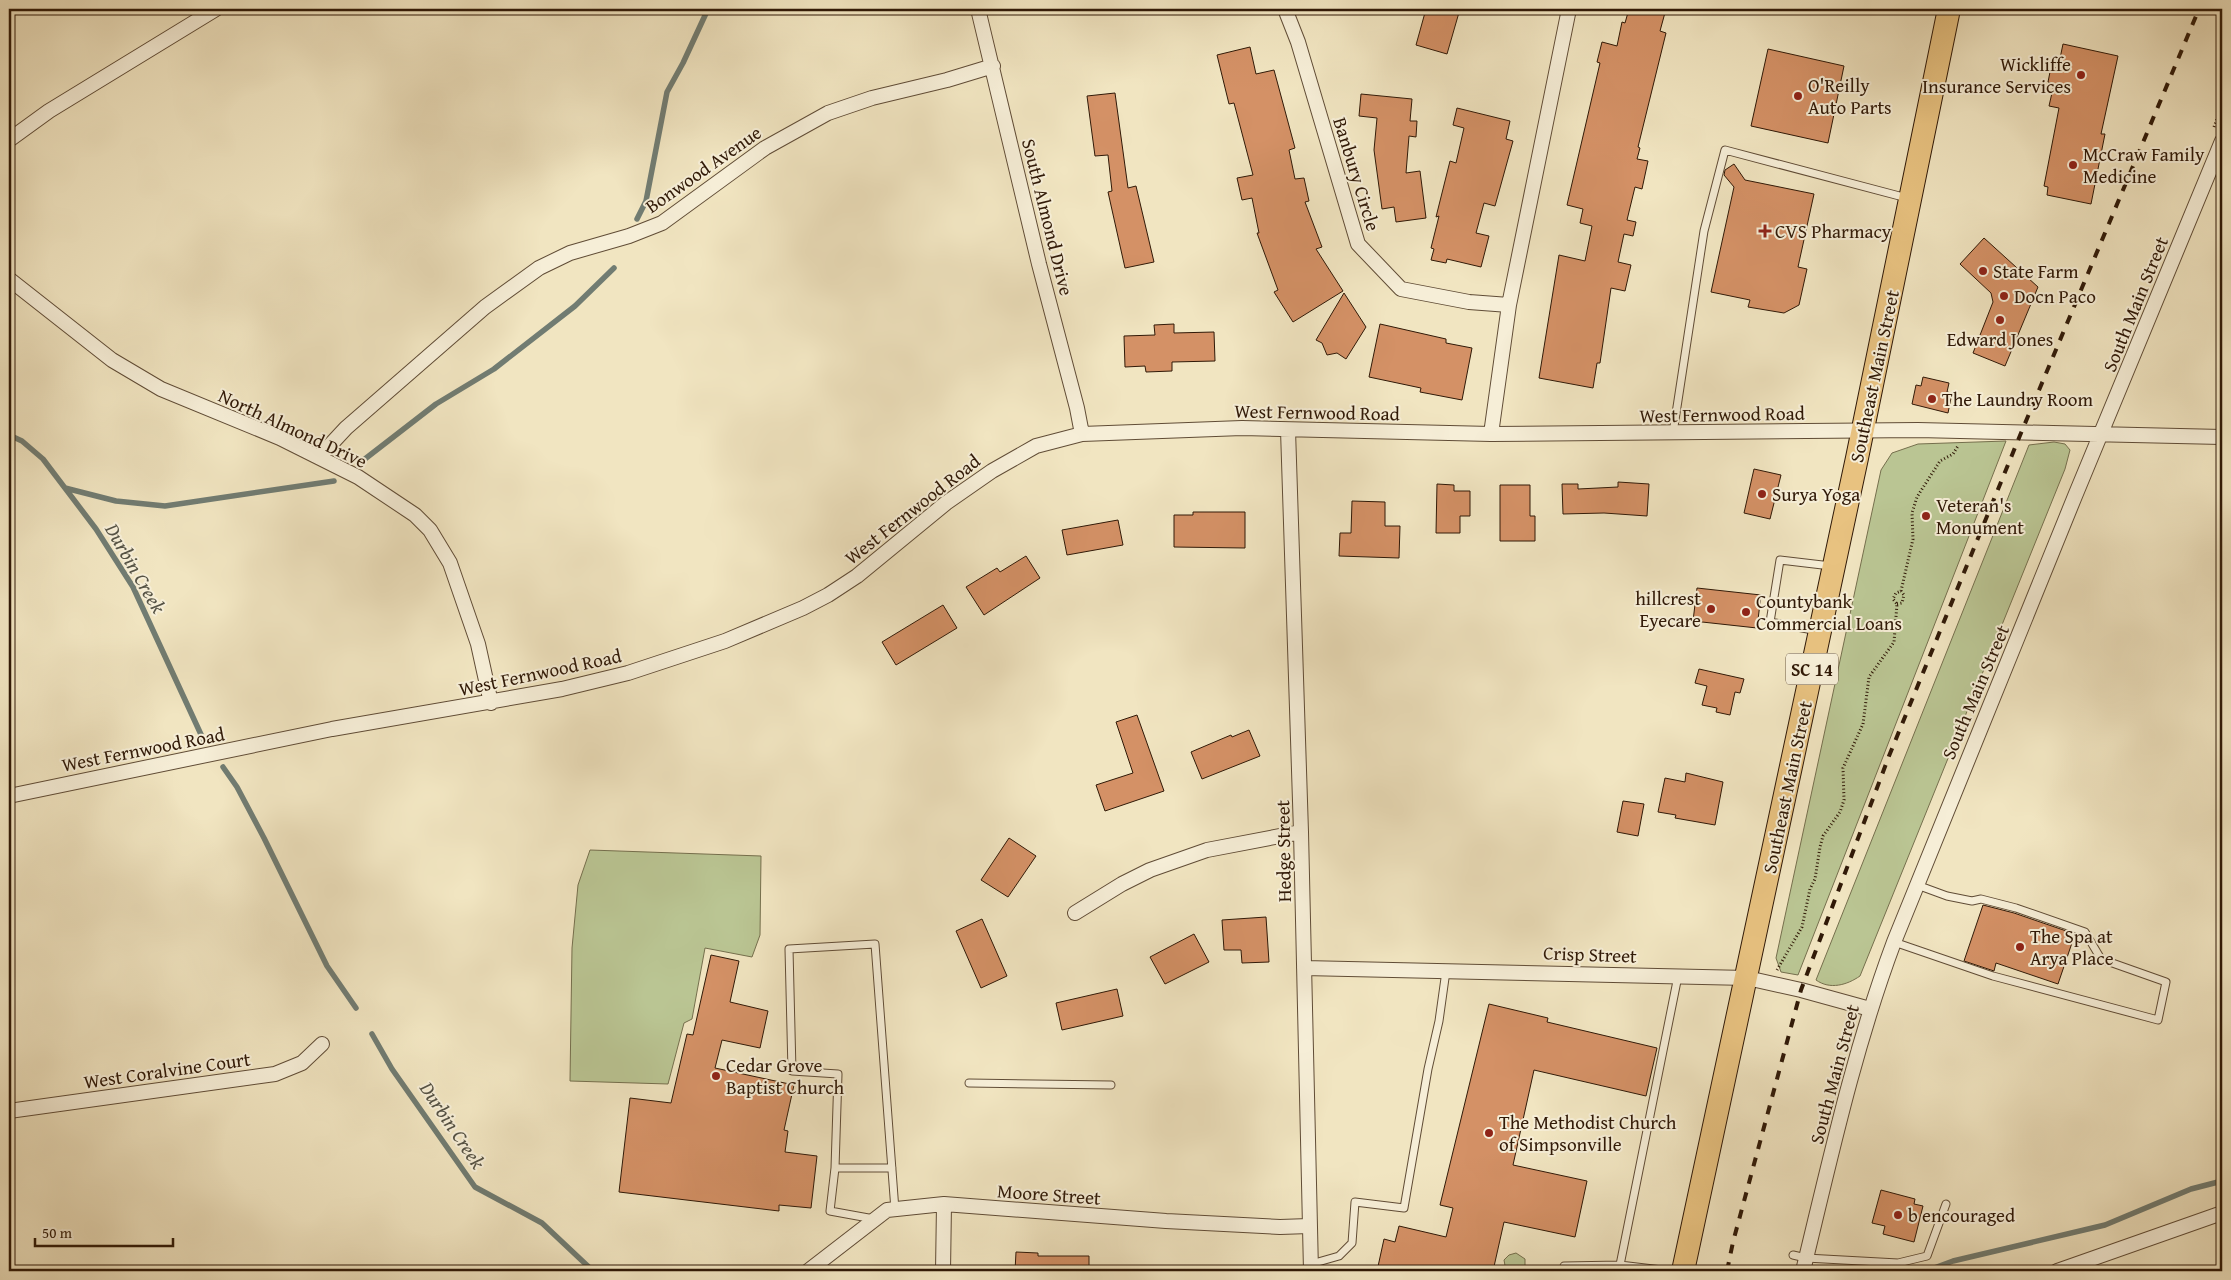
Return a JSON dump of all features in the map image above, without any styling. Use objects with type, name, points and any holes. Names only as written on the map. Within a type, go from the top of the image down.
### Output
[{"type":"main road","name":"Southeast Main Street","points":[[1683,1271],[1863,432],[1949,9]]},
{"type":"street","points":[[9,140],[49,111],[216,9]]},
{"type":"street","name":"South Almond Drive","points":[[978,9],[993,66],[1038,264],[1077,408],[1082,434]]},
{"type":"street","name":"Banbury Circle","points":[[1285,9],[1298,42],[1358,244],[1401,289],[1470,302],[1509,304]]},
{"type":"street","points":[[1491,434],[1509,304],[1569,9]]},
{"type":"street","name":"Bonwood Avenue","points":[[319,457],[346,428],[486,307],[539,268],[570,253],[630,236],[662,223],[765,148],[828,112],[872,98],[947,80],[993,66]]},
{"type":"street","name":"South Main Street","points":[[1801,1261],[1870,1009],[1894,942],[2222,141]]},
{"type":"street","name":"North Almond Drive","points":[[9,278],[112,360],[162,389],[280,438],[358,477],[404,506],[430,530],[450,563],[478,644],[491,703]]},
{"type":"street","name":"West Fernwood Road","points":[[9,796],[332,730],[562,689],[628,673],[725,641],[802,608],[857,576],[946,503],[992,471],[1036,446],[1082,434],[1242,428],[1491,434],[1673,434],[1918,430],[2222,437]]},
{"type":"street","name":"Hedge Street","points":[[1288,430],[1301,832],[1311,1268]]},
{"type":"street","points":[[1074,913],[1122,884],[1150,870],[1207,850],[1301,832]]},
{"type":"street","name":"Crisp Street","points":[[1304,968],[1747,978],[1870,1009]]},
{"type":"street","name":"West Coralvine Court","points":[[9,1111],[275,1074],[302,1063],[322,1044]]},
{"type":"street","points":[[943,1271],[944,1204]]},
{"type":"street","name":"Moore Street","points":[[808,1271],[887,1210],[944,1204],[1166,1221],[1280,1227],[1309,1226]]},
{"type":"street","points":[[2057,1271],[2222,1213]]},
{"type":"lane","points":[[1673,434],[1704,231],[1725,150],[1910,198]]},
{"type":"lane","points":[[1820,631],[1770,622],[1780,560],[1834,566]]},
{"type":"lane","points":[[1894,942],[1994,976],[2158,1020],[2166,982],[2102,959],[2085,932],[1990,901],[1981,899],[1972,901],[1947,896],[1917,885]]},
{"type":"lane","points":[[875,1219],[830,1211],[835,1168],[838,1074],[792,1072],[789,949],[875,944],[895,1210]]},
{"type":"lane","points":[[1311,1268],[1339,1256],[1352,1243],[1355,1202],[1404,1208],[1428,1069],[1439,1021],[1446,970]]},
{"type":"lane","points":[[1620,1265],[1678,976]]},
{"type":"lane","points":[[969,1083],[1111,1085]]},
{"type":"lane","points":[[835,1168],[892,1168]]},
{"type":"lane","points":[[1801,1261],[1898,1263],[1927,1256],[1946,1204]]},
{"type":"lane","points":[[1564,1266],[1620,1265],[1670,1271]]},
{"type":"path","points":[[1771,983],[1802,927],[1810,889],[1815,879],[1820,846],[1824,836],[1840,812],[1844,800],[1843,768],[1862,724],[1869,677],[1894,642],[1898,604],[1904,599],[1904,594],[1901,591],[1913,539],[1912,513],[1917,497],[1940,461],[1953,454],[1966,432]]},
{"type":"path","points":[[1898,604],[1893,599],[1896,593],[1901,591]]},
{"type":"green space","points":[[2006,441],[1798,975],[1781,972],[1776,958],[1881,470],[1892,453],[1918,444]]},
{"type":"green space","points":[[2054,442],[2065,444],[2070,450],[2065,469],[1860,976],[1850,982],[1833,986],[1821,983],[1816,980],[2029,445]]},
{"type":"green space","points":[[590,850],[761,856],[760,935],[752,957],[705,948],[692,1019],[684,1023],[668,1084],[570,1081],[572,948],[578,885]]},
{"type":"green space","points":[[1516,1253],[1525,1259],[1525,1270],[1506,1271],[1504,1260],[1509,1255]]},
{"type":"building","points":[[1426,9],[1460,9],[1447,54],[1416,45]]},
{"type":"building","points":[[1629,9],[1666,9],[1660,31],[1666,33],[1638,147],[1640,148],[1637,159],[1648,161],[1642,189],[1635,187],[1627,220],[1636,222],[1633,236],[1624,234],[1618,262],[1631,265],[1625,291],[1611,288],[1600,363],[1597,363],[1593,388],[1539,378],[1559,255],[1585,261],[1592,226],[1580,223],[1583,209],[1567,205],[1600,63],[1597,62],[1602,42],[1617,46],[1622,22],[1625,23]]},
{"type":"building","points":[[2063,44],[2118,56],[2101,134],[2105,134],[2091,204],[2047,195],[2048,187],[2044,186],[2059,108],[2049,106],[2054,84],[2048,82],[2051,67],[2058,68]]},
{"type":"building","points":[[1250,47],[1256,74],[1274,70],[1295,148],[1289,150],[1295,179],[1304,178],[1309,201],[1305,202],[1322,247],[1316,249],[1343,291],[1293,322],[1274,292],[1278,290],[1257,233],[1259,233],[1252,198],[1242,200],[1237,178],[1253,175],[1234,103],[1229,104],[1217,55]]},
{"type":"building","name":"O'Reilly Auto Parts","points":[[1768,49],[1844,66],[1828,143],[1751,126]]},
{"type":"building","points":[[1115,93],[1128,188],[1136,186],[1154,262],[1125,268],[1108,192],[1112,191],[1108,155],[1095,156],[1087,96]]},
{"type":"building","points":[[1361,94],[1412,99],[1410,121],[1417,121],[1416,137],[1409,136],[1406,173],[1420,171],[1426,218],[1396,222],[1394,207],[1382,209],[1374,150],[1377,118],[1359,116]]},
{"type":"building","points":[[1457,108],[1510,121],[1506,139],[1513,141],[1495,206],[1484,203],[1476,233],[1489,236],[1481,267],[1447,259],[1446,263],[1431,260],[1434,249],[1431,248],[1439,216],[1436,217],[1450,161],[1456,163],[1464,128],[1453,125]]},
{"type":"building","name":"CVS Pharmacy","points":[[1734,164],[1745,180],[1814,194],[1798,267],[1807,269],[1799,305],[1784,313],[1748,307],[1750,300],[1711,292],[1734,187],[1724,175],[1725,170]]},
{"type":"building","points":[[1984,238],[2038,287],[2005,366],[1973,353],[1993,302],[1991,293],[1960,264]]},
{"type":"building","points":[[1344,293],[1366,327],[1346,359],[1337,353],[1327,355],[1322,343],[1316,340]]},
{"type":"building","points":[[1174,324],[1174,333],[1214,332],[1215,361],[1172,362],[1172,371],[1146,372],[1145,366],[1125,367],[1124,336],[1155,335],[1154,325]]},
{"type":"building","points":[[1380,324],[1446,339],[1446,343],[1472,348],[1462,400],[1420,392],[1421,388],[1369,377]]},
{"type":"building","name":"The Laundry Room","points":[[1923,377],[1949,383],[1947,392],[1952,393],[1948,413],[1912,404],[1916,385],[1921,386]]},
{"type":"building","name":"Surya Yoga","points":[[1754,469],[1781,475],[1770,519],[1744,513]]},
{"type":"building","points":[[1618,482],[1649,484],[1647,516],[1604,513],[1563,514],[1562,484],[1578,484],[1578,489],[1618,487]]},
{"type":"building","points":[[1437,484],[1454,485],[1454,491],[1470,491],[1470,516],[1460,516],[1460,533],[1436,533]]},
{"type":"building","points":[[1500,485],[1530,485],[1530,516],[1535,516],[1535,541],[1500,541]]},
{"type":"building","points":[[1352,501],[1385,502],[1385,526],[1400,526],[1399,558],[1339,556],[1340,533],[1351,533]]},
{"type":"building","points":[[1193,512],[1245,512],[1245,548],[1174,547],[1174,515],[1193,515]]},
{"type":"building","points":[[1118,520],[1123,545],[1067,555],[1062,530]]},
{"type":"building","points":[[1026,556],[1040,578],[984,615],[966,587],[997,568],[1000,572]]},
{"type":"building","points":[[1697,588],[1761,595],[1757,628],[1693,621]]},
{"type":"building","points":[[943,605],[957,628],[896,665],[882,642]]},
{"type":"building","points":[[1699,669],[1744,679],[1740,693],[1735,692],[1730,715],[1716,712],[1717,708],[1702,705],[1707,686],[1695,683]]},
{"type":"building","points":[[1137,715],[1164,791],[1105,811],[1096,785],[1133,773],[1116,722]]},
{"type":"building","points":[[1249,730],[1260,756],[1202,779],[1191,752],[1231,735],[1232,737]]},
{"type":"building","points":[[1686,773],[1723,782],[1715,825],[1675,818],[1676,815],[1658,812],[1665,778],[1685,782]]},
{"type":"building","points":[[1623,801],[1644,804],[1638,836],[1617,832]]},
{"type":"building","points":[[1009,838],[1036,856],[1008,897],[981,880]]},
{"type":"building","name":"The Spa at Arya Place","points":[[1983,905],[2014,913],[2075,934],[2058,984],[1996,963],[1994,971],[1964,961]]},
{"type":"building","points":[[1266,917],[1269,962],[1242,963],[1241,950],[1224,950],[1222,920]]},
{"type":"building","points":[[982,919],[1007,976],[981,988],[956,931]]},
{"type":"building","points":[[1194,934],[1209,962],[1165,984],[1150,957]]},
{"type":"building","name":"Cedar Grove Baptist Church","points":[[711,955],[739,961],[730,1002],[768,1011],[760,1048],[722,1040],[715,1068],[794,1085],[784,1130],[788,1131],[785,1152],[817,1156],[811,1208],[779,1205],[779,1211],[619,1192],[630,1098],[671,1103],[687,1034],[693,1035]]},
{"type":"building","points":[[1117,989],[1123,1016],[1062,1030],[1056,1003]]},
{"type":"building","name":"The Methodist Church of Simpsonville","points":[[1489,1004],[1548,1018],[1547,1022],[1657,1048],[1646,1096],[1534,1070],[1513,1165],[1587,1181],[1575,1237],[1504,1222],[1493,1271],[1377,1271],[1384,1239],[1395,1242],[1399,1226],[1446,1237],[1453,1208],[1440,1205]]},
{"type":"building","name":"b encouraged","points":[[1881,1190],[1915,1199],[1914,1204],[1923,1206],[1914,1242],[1883,1234],[1885,1226],[1872,1223]]},
{"type":"building","points":[[1016,1252],[1038,1253],[1038,1256],[1089,1256],[1089,1271],[1015,1271]]},
{"type":"waterway","points":[[637,219],[646,201],[667,92],[683,63],[708,9]]},
{"type":"waterway","points":[[361,462],[436,404],[494,369],[575,306],[614,268]]},
{"type":"waterway","name":"Durbin Creek","points":[[9,435],[22,441],[43,459],[96,529],[133,587],[204,741]]},
{"type":"waterway","points":[[65,488],[116,501],[165,506],[334,481]]},
{"type":"waterway","name":"Durbin Creek","points":[[223,767],[237,787],[264,838],[327,966],[356,1008]]},
{"type":"waterway","name":"Durbin Creek","points":[[372,1034],[392,1069],[475,1187],[542,1223],[593,1271]]},
{"type":"waterway","points":[[1926,1271],[1953,1261],[2105,1225],[2191,1189],[2222,1181]]},
{"type":"railway","points":[[1727,1271],[1733,1242],[1801,990],[1889,756],[2021,433],[2199,9]]},
{"type":"place","name":"Wickliffe Insurance Services","points":[[2081,75]]},
{"type":"place","name":"O'Reilly Auto Parts","points":[[1798,96]]},
{"type":"place","name":"McCraw Family Medicine","points":[[2073,165]]},
{"type":"place","name":"CVS Pharmacy","points":[[1765,231]]},
{"type":"place","name":"State Farm","points":[[1983,271]]},
{"type":"place","name":"Docn Paco","points":[[2004,296]]},
{"type":"place","name":"Edward Jones","points":[[2000,320]]},
{"type":"place","name":"The Laundry Room","points":[[1932,399]]},
{"type":"place","name":"Surya Yoga","points":[[1762,494]]},
{"type":"place","name":"Veteran's Monument","points":[[1926,516]]},
{"type":"place","name":"hillcrest Eyecare","points":[[1711,609]]},
{"type":"place","name":"Countybank Commercial Loans","points":[[1746,612]]},
{"type":"place","name":"The Spa at Arya Place","points":[[2020,947]]},
{"type":"place","name":"Cedar Grove Baptist Church","points":[[716,1076]]},
{"type":"place","name":"The Methodist Church of Simpsonville","points":[[1489,1133]]},
{"type":"place","name":"b encouraged","points":[[1898,1215]]}]
